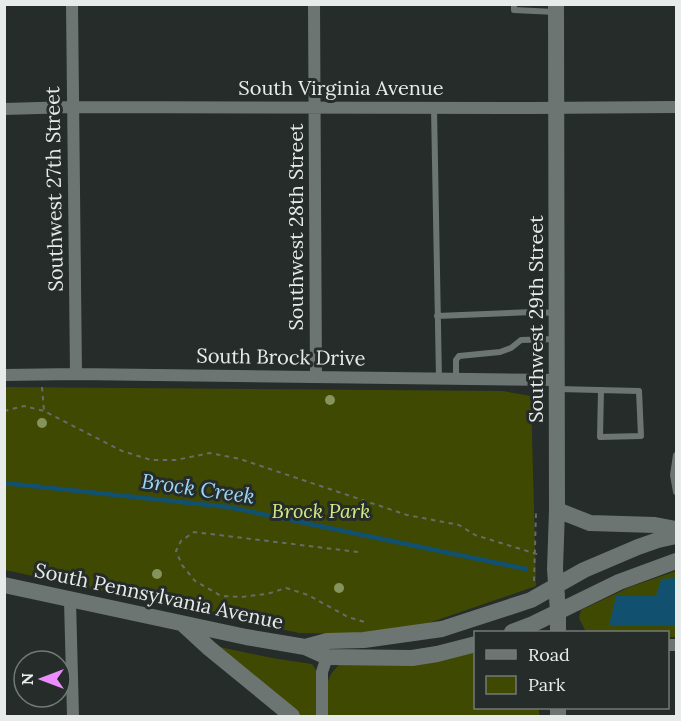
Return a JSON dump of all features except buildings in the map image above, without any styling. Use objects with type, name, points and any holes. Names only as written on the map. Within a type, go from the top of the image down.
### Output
[{"type":"main road","name":"Southwest 29th Street","points":[[556,8],[557,510],[555,569],[562,626]]},
{"type":"main road","points":[[557,510],[590,523],[655,525],[676,529]]},
{"type":"main road","name":"South Pennsylvania Avenue","points":[[305,647],[327,641],[364,640],[442,628],[531,600],[584,570],[658,540],[676,536]]},
{"type":"main road","points":[[524,631],[562,626],[619,582],[676,561]]},
{"type":"main road","name":"South Pennsylvania Avenue","points":[[4,585],[246,637],[305,647],[327,657],[412,658],[474,645]]},
{"type":"main road","points":[[183,624],[292,717]]},
{"type":"street","name":"Southwest 27th Street","points":[[72,4],[76,374]]},
{"type":"street","name":"Southwest 28th Street","points":[[314,4],[316,377]]},
{"type":"street","name":"South Virginia Avenue","points":[[4,109],[676,107]]},
{"type":"street","name":"South Brock Drive","points":[[4,375],[456,379],[557,384]]},
{"type":"street","points":[[70,600],[73,717]]},
{"type":"street","points":[[322,717],[322,672],[327,657]]},
{"type":"lane","points":[[514,4],[514,10],[556,8]]},
{"type":"lane","points":[[434,108],[439,379]]},
{"type":"lane","points":[[437,316],[557,313]]},
{"type":"lane","points":[[456,379],[456,360],[459,356],[500,351],[511,348],[521,340],[557,339]]},
{"type":"lane","points":[[557,384],[639,392],[640,436],[600,437],[601,390]]},
{"type":"lane","points":[[676,455],[673,475],[676,492]]},
{"type":"path","points":[[42,375],[44,411]]},
{"type":"path","points":[[4,411],[24,406],[44,411],[122,451],[151,460],[176,460],[210,453],[240,459],[407,515],[459,525],[475,535],[545,557]]},
{"type":"path","points":[[535,581],[536,513]]},
{"type":"path","points":[[358,552],[194,532],[181,540],[176,551],[182,565],[195,581],[221,596],[241,597],[267,594],[286,588],[308,595],[348,617],[367,623]]},
{"type":"green space","name":"Brock Park","points":[[5,387],[503,391],[531,396],[536,586],[423,625],[351,634],[299,633],[5,570]]},
{"type":"green space","points":[[676,571],[676,637],[669,637],[669,631],[586,631],[579,618],[581,610],[630,587]]},
{"type":"green space","points":[[215,646],[312,664],[316,670],[316,716],[300,716]]},
{"type":"green space","points":[[474,652],[474,709],[539,709],[539,716],[328,716],[328,682],[339,665]]},
{"type":"water","points":[[676,578],[676,626],[609,626],[616,596],[656,596],[661,579]]},
{"type":"waterway","name":"Brock Creek","points":[[4,483],[228,507],[526,569]]}]
